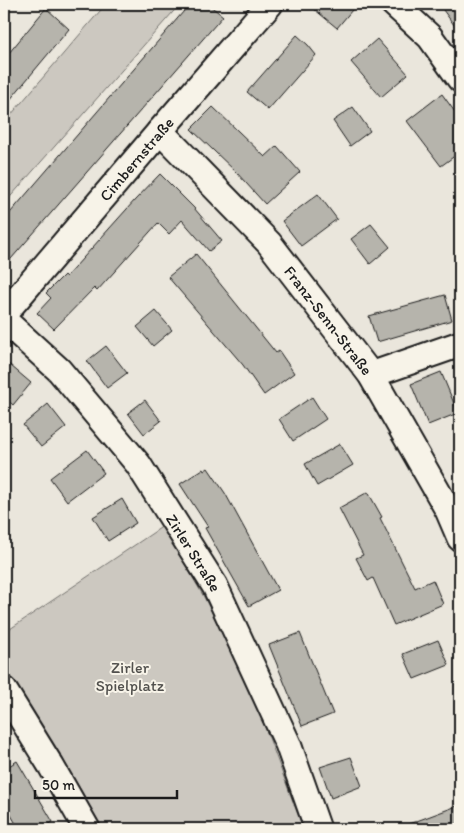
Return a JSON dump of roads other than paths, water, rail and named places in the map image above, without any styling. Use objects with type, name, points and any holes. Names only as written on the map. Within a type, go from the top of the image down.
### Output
[{"type":"street","name":"Cimbernstraße","points":[[4,314],[270,4]]},
{"type":"street","points":[[394,4],[430,38],[460,79]]},
{"type":"street","name":"Franz-Senn-Straße","points":[[160,131],[269,243],[371,375],[448,510],[460,538]]},
{"type":"street","name":"Zirler Straße","points":[[4,320],[59,370],[138,464],[215,586],[288,744],[318,829]]},
{"type":"street","points":[[371,375],[460,344]]},
{"type":"street","points":[[4,690],[87,829]]},
{"type":"park label","name":"Zirler Spielplatz","points":[[130,676]]}]
